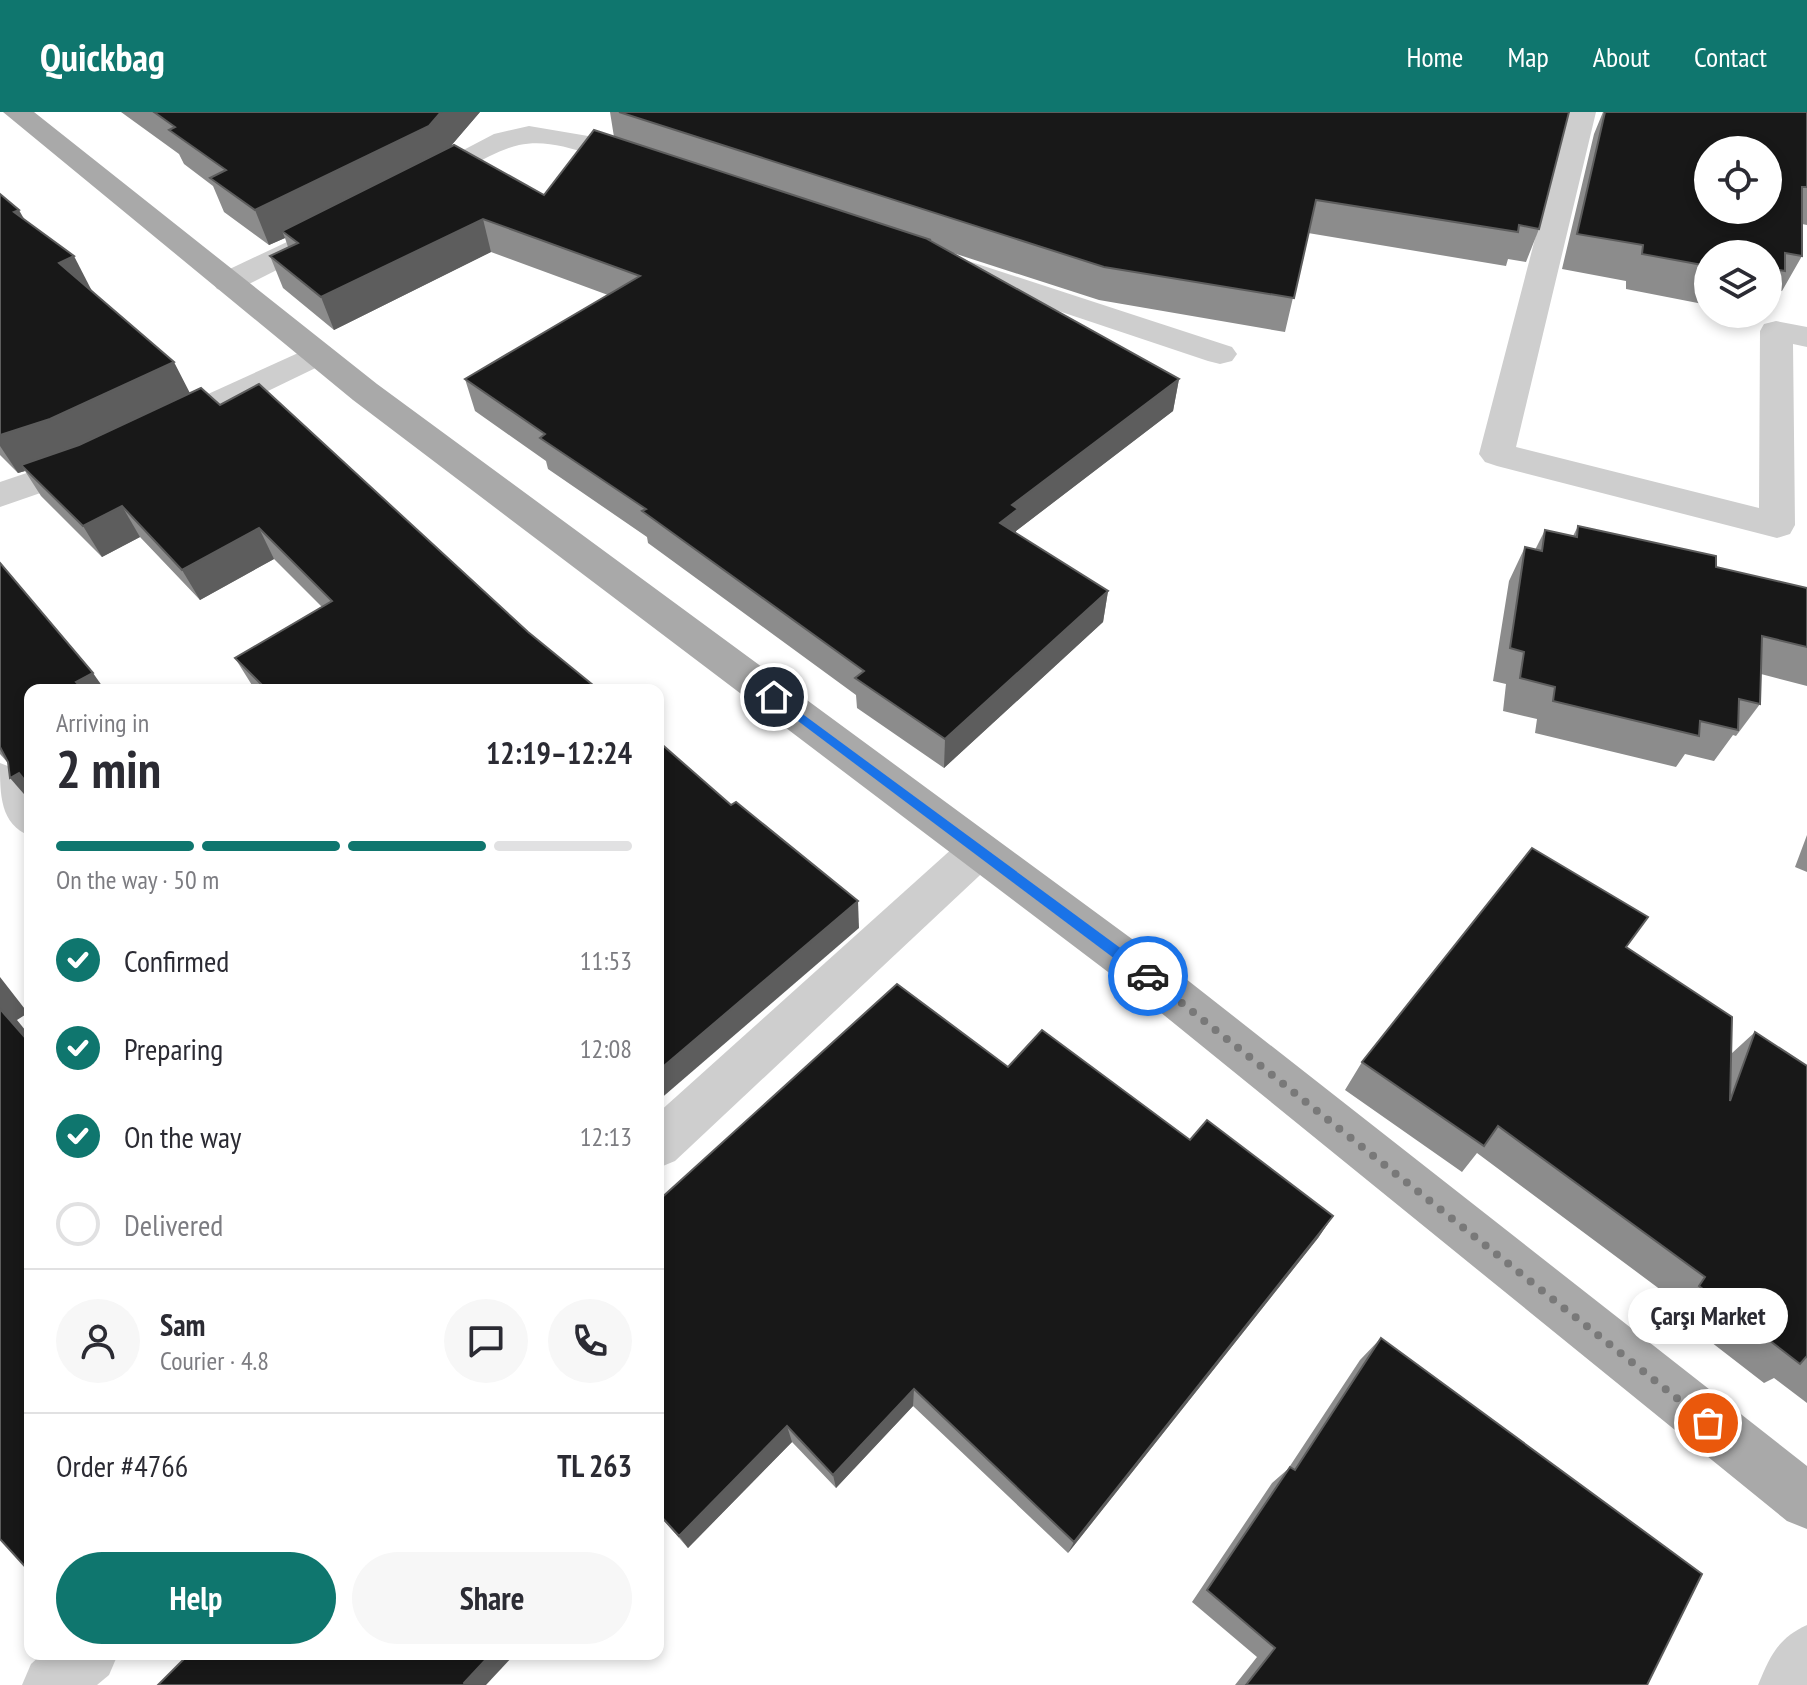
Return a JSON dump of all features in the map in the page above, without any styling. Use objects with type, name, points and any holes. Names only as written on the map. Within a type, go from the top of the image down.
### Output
[{"type":"main road","points":[[17,112],[318,354],[1165,989],[1807,1501]]},
{"type":"street","points":[[1582,112],[1497,454],[1777,525],[1776,331],[1807,337]]},
{"type":"street","points":[[391,199],[514,137],[538,136],[580,143],[670,172]]},
{"type":"street","points":[[228,282],[350,220]]},
{"type":"street","points":[[923,256],[1220,354]]},
{"type":"street","points":[[0,495],[85,466],[318,354]]},
{"type":"street","points":[[0,779],[24,811]]},
{"type":"street","points":[[664,1139],[979,850]]},
{"type":"street","points":[[1788,1685],[1807,1655]]},
{"type":"street","points":[[52,1685],[81,1660]]},
{"type":"building","points":[[154,112],[441,112],[429,126],[255,210],[210,178],[226,170],[169,130],[175,127]]},
{"type":"building","points":[[619,112],[1569,112],[1539,229],[1519,225],[1518,232],[1316,200],[1294,298],[1104,267]]},
{"type":"building","points":[[1605,112],[1807,112],[1807,187],[1802,187],[1802,256],[1785,253],[1785,271],[1782,270],[1782,240],[1694,240],[1694,263],[1642,254],[1643,245],[1577,234]]},
{"type":"building","points":[[594,130],[931,240],[927,239],[1179,379],[1012,505],[1018,509],[1000,523],[1108,591],[945,739],[855,678],[864,671],[642,511],[646,509],[540,438],[545,434],[465,379],[640,276],[483,219],[321,297],[270,256],[298,243],[282,231],[454,145],[544,195]]},
{"type":"building","points":[[0,194],[19,210],[14,212],[74,256],[59,263],[174,362],[50,419],[0,435]]},
{"type":"building","points":[[259,384],[528,632],[592,684],[261,684],[235,658],[332,601],[259,528],[182,570],[122,506],[83,526],[21,465],[79,445],[201,388],[220,405]]},
{"type":"building","points":[[1578,526],[1716,556],[1716,567],[1807,588],[1807,647],[1762,636],[1760,704],[1739,699],[1738,730],[1700,721],[1699,736],[1553,701],[1555,687],[1520,678],[1524,652],[1510,648],[1525,547],[1542,551],[1545,530],[1577,537]]},
{"type":"building","points":[[0,563],[93,673],[76,682],[78,684],[24,684],[24,779],[19,773],[10,778],[8,762],[0,747]]},
{"type":"building","points":[[664,746],[731,805],[736,802],[858,901],[664,1066]]},
{"type":"building","points":[[1532,848],[1648,917],[1626,947],[1732,1017],[1730,1101],[1755,1032],[1807,1066],[1807,1356],[1800,1364],[1699,1286],[1705,1277],[1498,1126],[1484,1146],[1362,1062]]},
{"type":"building","points":[[897,984],[1008,1067],[1042,1030],[1190,1140],[1207,1120],[1333,1216],[1074,1542],[914,1389],[833,1475],[787,1426],[679,1536],[664,1520],[664,1196]]},
{"type":"building","points":[[0,1009],[24,1036],[24,1565],[0,1539]]},
{"type":"building","points":[[1381,1338],[1702,1574],[1647,1685],[1246,1685],[1275,1648],[1207,1590],[1290,1467],[1295,1470]]},
{"type":"building","points":[[183,1660],[485,1660],[465,1685],[158,1685]]},
{"type":"way so far","points":[[1148,976],[1708,1423]]},
{"type":"place","name":"Çarşı Market","points":[[1708,1423]]},
{"type":"route","points":[[774,697],[1148,976]]}]
